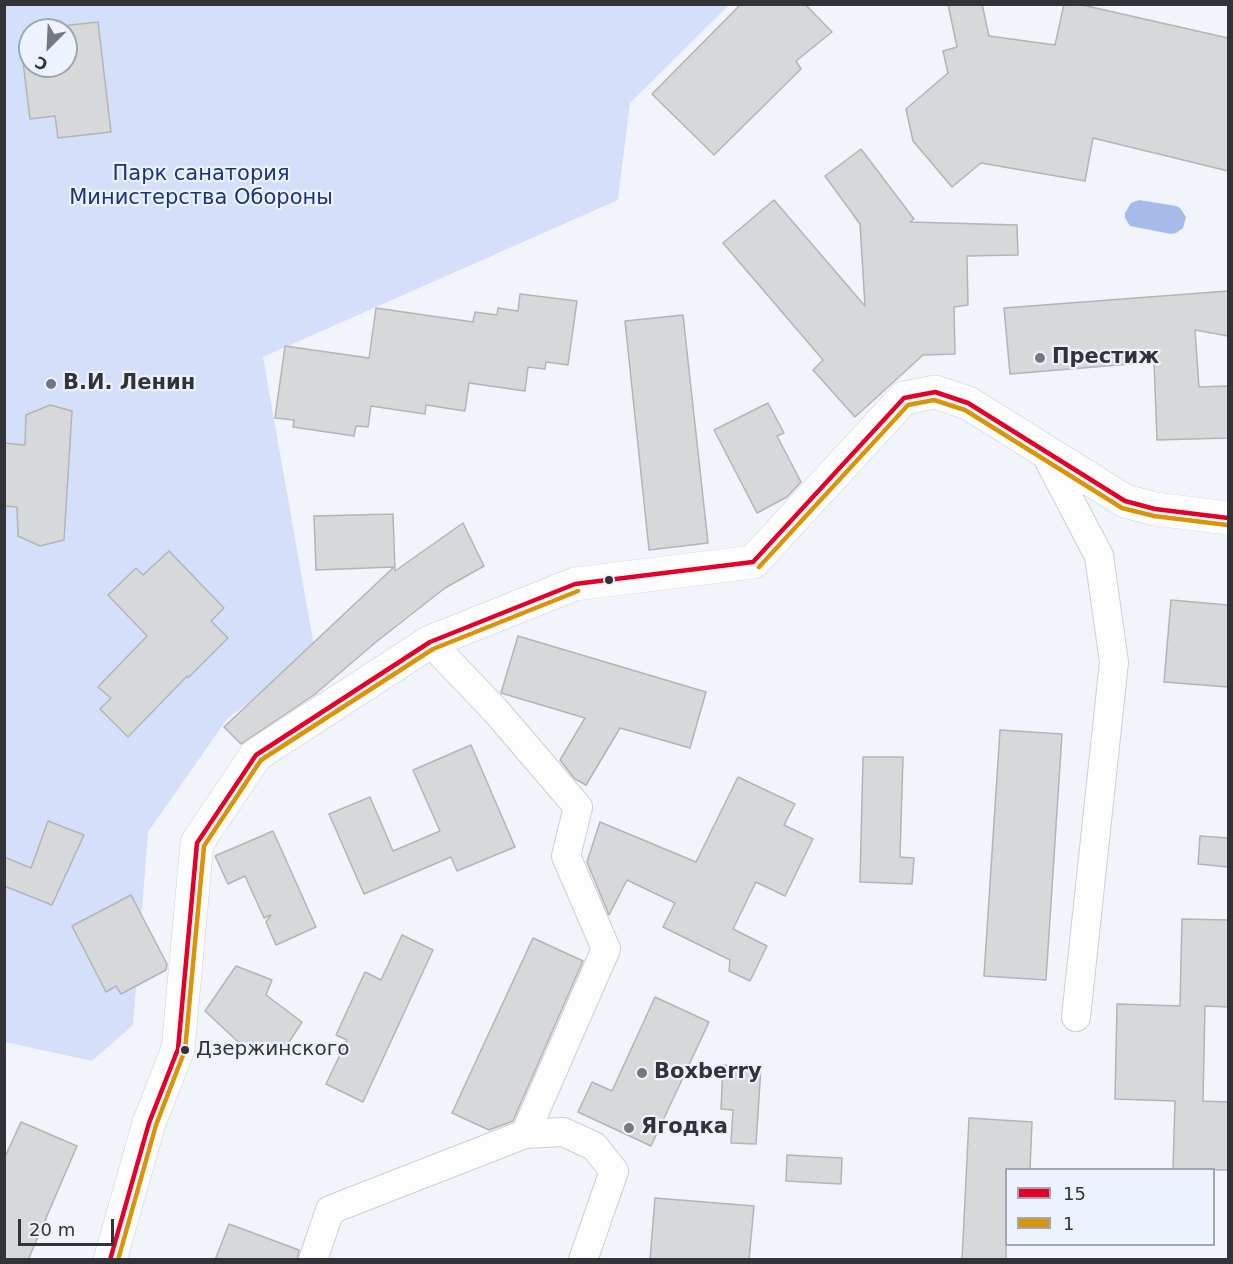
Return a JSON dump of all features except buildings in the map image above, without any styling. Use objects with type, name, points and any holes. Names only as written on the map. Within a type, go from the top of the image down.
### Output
[{"type":"street","points":[[110,1260],[149,1123],[178,1049],[197,843],[256,755],[430,642],[575,584],[753,562],[904,398],[935,392],[968,403],[1125,501],[1155,508],[1228,518]]},
{"type":"street","points":[[1043,449],[1099,556],[1114,662],[1076,1017]]},
{"type":"street","points":[[430,642],[495,710],[578,807],[566,856],[606,949],[525,1134]]},
{"type":"street","points":[[313,1260],[330,1210],[525,1134],[563,1132],[594,1146],[614,1171],[586,1248]]},
{"type":"green space","name":"Парк санатория Министерства Обороны","points":[[5,5],[729,5],[630,103],[618,200],[263,357],[315,652],[227,719],[148,832],[133,1025],[92,1061],[5,1042]]},
{"type":"water","points":[[1139,200],[1180,208],[1186,217],[1183,228],[1171,234],[1130,226],[1125,213],[1131,203]]},
{"type":"transit line","name":"15","points":[[110,1260],[149,1123],[178,1049],[197,843],[256,755],[430,642],[575,584],[753,562],[904,398],[935,392],[968,403],[1125,501],[1155,509],[1228,518]]},
{"type":"transit line","name":"1","points":[[759,567],[908,405],[934,400],[965,410],[1122,508],[1154,516],[1227,525]]},
{"type":"transit line","name":"1","points":[[118,1260],[156,1125],[185,1050],[204,846],[261,760],[433,649],[578,591]]},
{"type":"place","name":"Престиж","points":[[1040,358]]},
{"type":"place","name":"В.И. Ленин","points":[[51,384]]},
{"type":"place","name":"Дзержинского","points":[[185,1050]]},
{"type":"place","name":"Boxberry","points":[[642,1073]]},
{"type":"place","name":"Ягодка","points":[[629,1128]]}]
